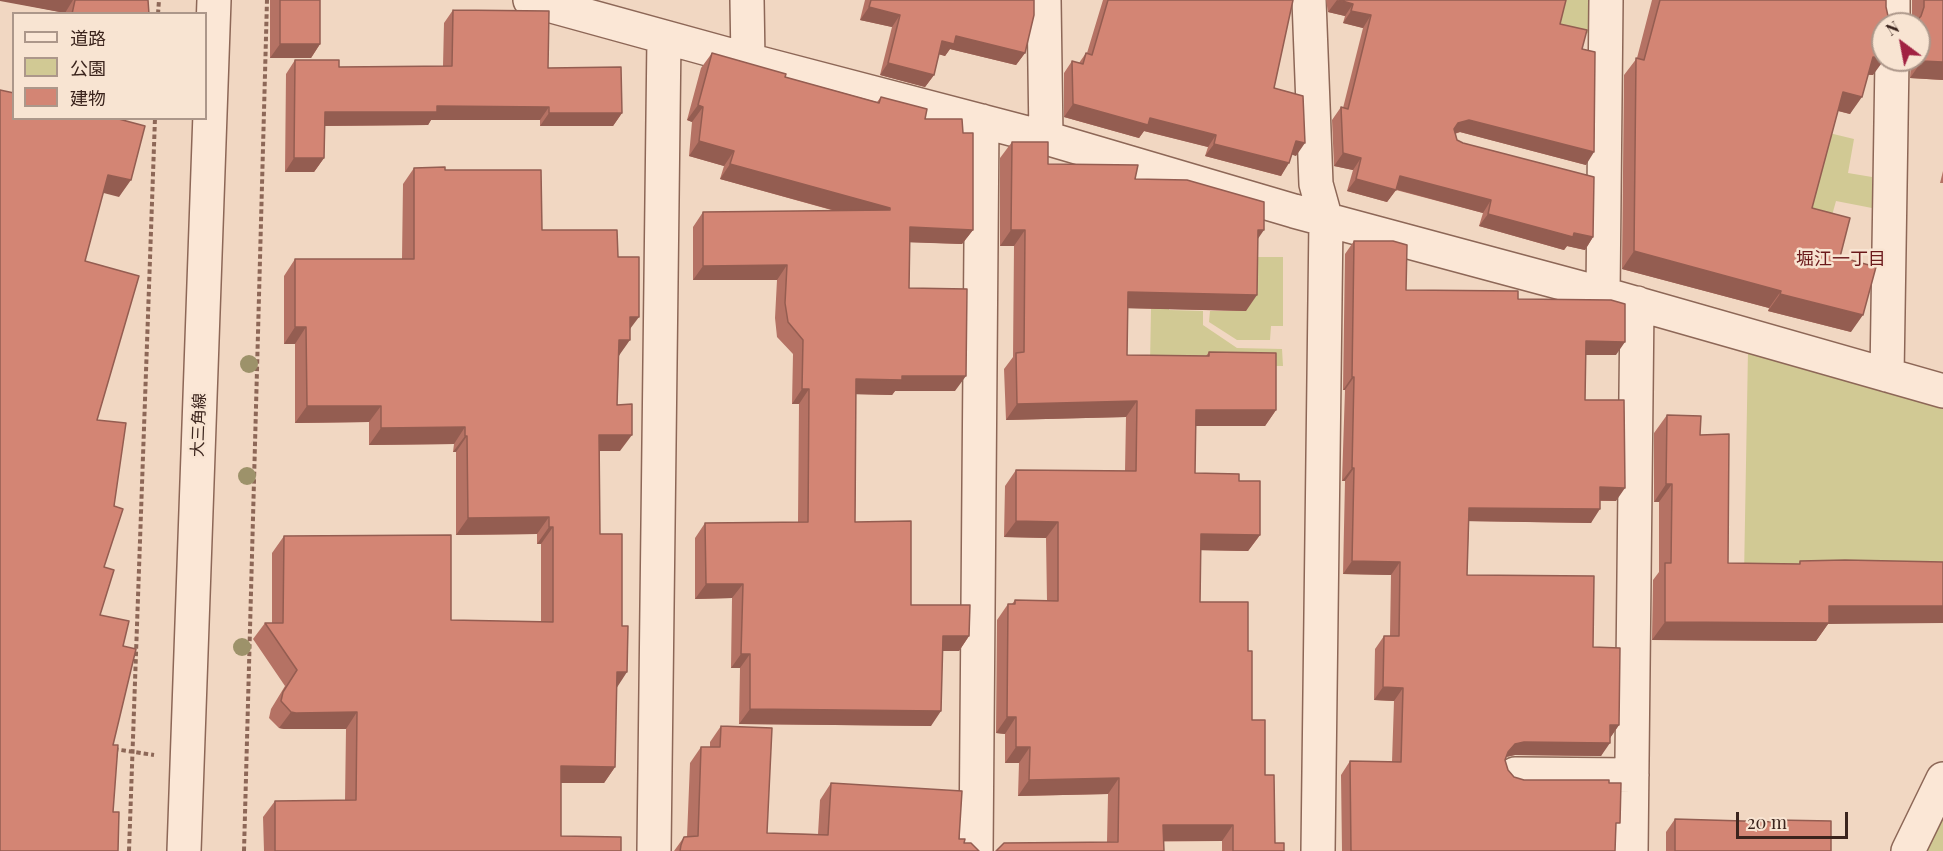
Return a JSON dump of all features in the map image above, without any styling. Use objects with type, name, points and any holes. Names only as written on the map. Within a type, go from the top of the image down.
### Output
[{"type":"street","name":"大三角線","points":[[184,851],[214,0]]},
{"type":"street","points":[[530,0],[1047,138],[1326,220],[1637,303],[1943,392]]},
{"type":"street","points":[[747,0],[748,60]]},
{"type":"street","points":[[1044,0],[1047,138]]},
{"type":"street","points":[[1310,0],[1316,183],[1326,220],[1318,851]]},
{"type":"street","points":[[1603,294],[1606,0]]},
{"type":"street","points":[[654,851],[664,37]]},
{"type":"street","points":[[1887,375],[1892,72]]},
{"type":"street","points":[[976,851],[982,121]]},
{"type":"street","points":[[1631,851],[1637,303]]},
{"type":"street","points":[[1515,774],[1632,775]]},
{"type":"street","points":[[1908,851],[1943,779]]},
{"type":"path","points":[[244,851],[267,0]]},
{"type":"path","points":[[129,851],[154,120]]},
{"type":"path","points":[[110,748],[187,760]]},
{"type":"green space","points":[[1560,0],[1595,0],[1594,35],[1555,24]]},
{"type":"green space","points":[[1825,132],[1854,139],[1848,173],[1872,177],[1872,208],[1836,201],[1831,219],[1690,180]]},
{"type":"green space","points":[[1152,257],[1169,257],[1169,310],[1203,311],[1203,325],[1237,348],[1282,349],[1283,366],[1150,364]]},
{"type":"green space","points":[[1246,257],[1283,257],[1283,326],[1271,326],[1270,340],[1237,340],[1209,322],[1210,311],[1246,311]]},
{"type":"green space","points":[[1748,350],[1943,406],[1943,572],[1744,576]]},
{"type":"green space","points":[[1943,815],[1943,851],[1925,851]]},
{"type":"building","points":[[75,0],[148,0],[149,12],[72,12]]},
{"type":"building","points":[[280,0],[320,0],[320,44],[280,44]]},
{"type":"building","points":[[871,0],[1034,0],[1034,15],[1025,53],[956,36],[954,44],[942,41],[934,75],[888,63],[900,15],[869,7]]},
{"type":"building","points":[[1108,0],[1293,0],[1274,88],[1303,96],[1305,143],[1296,141],[1289,163],[1214,144],[1216,135],[1150,118],[1148,125],[1073,104],[1072,61],[1083,64],[1086,53],[1092,55]]},
{"type":"building","points":[[1339,0],[1566,0],[1560,24],[1587,30],[1582,49],[1595,52],[1594,152],[1469,120],[1458,123],[1454,129],[1457,140],[1463,143],[1594,177],[1593,237],[1574,233],[1573,237],[1488,214],[1491,200],[1400,176],[1396,190],[1356,179],[1361,158],[1343,153],[1341,107],[1348,109],[1371,15],[1351,11],[1353,4]]},
{"type":"building","points":[[1660,0],[1886,0],[1887,12],[1871,12],[1871,64],[1862,97],[1843,92],[1812,208],[1850,218],[1840,257],[1876,267],[1863,315],[1780,294],[1781,291],[1634,251],[1636,58],[1644,60]]},
{"type":"building","points":[[1924,0],[1943,0],[1943,62],[1931,61],[1931,12],[1922,12]]},
{"type":"building","points":[[453,10],[549,11],[548,68],[621,67],[622,113],[549,113],[549,107],[437,106],[437,112],[325,112],[324,158],[294,158],[295,60],[339,60],[339,67],[452,66]]},
{"type":"building","points":[[712,53],[786,74],[785,77],[879,103],[881,97],[927,109],[925,119],[962,119],[963,133],[973,133],[973,230],[910,227],[909,288],[967,289],[966,376],[902,376],[902,380],[856,379],[855,522],[911,521],[911,605],[970,605],[969,636],[943,636],[941,711],[750,709],[750,654],[741,654],[743,584],[706,584],[705,523],[808,522],[809,389],[802,389],[803,340],[788,322],[785,303],[787,265],[703,266],[703,212],[890,210],[890,208],[730,164],[734,151],[699,141],[703,107],[698,105]]},
{"type":"building","points":[[0,90],[12,93],[12,120],[122,120],[145,126],[131,180],[108,175],[85,261],[139,276],[97,420],[126,423],[114,506],[123,509],[104,567],[114,570],[100,615],[129,621],[123,646],[136,649],[113,745],[118,745],[113,812],[119,812],[118,851],[0,851]]},
{"type":"building","points":[[1012,142],[1048,142],[1048,164],[1138,165],[1135,179],[1187,180],[1264,202],[1264,230],[1258,230],[1257,295],[1128,292],[1127,355],[1209,356],[1209,352],[1276,353],[1276,410],[1196,410],[1195,473],[1239,474],[1239,481],[1260,481],[1260,535],[1201,534],[1200,602],[1248,602],[1248,651],[1252,651],[1252,720],[1265,720],[1265,775],[1274,775],[1275,843],[1284,843],[1284,851],[1233,851],[1233,825],[1163,825],[1164,851],[996,851],[1004,843],[1118,842],[1119,778],[1029,780],[1030,747],[1016,747],[1016,717],[1007,717],[1008,604],[1015,604],[1015,600],[1058,601],[1058,522],[1016,521],[1016,470],[1136,471],[1137,401],[1017,404],[1016,353],[1024,352],[1025,230],[1011,230]]},
{"type":"building","points":[[445,167],[445,170],[541,170],[542,230],[617,230],[618,257],[639,257],[639,317],[630,317],[630,340],[619,340],[617,405],[632,404],[632,435],[599,435],[600,534],[622,534],[622,626],[628,626],[627,672],[617,672],[615,767],[561,766],[561,836],[621,837],[621,851],[275,851],[275,801],[356,800],[357,712],[296,713],[291,712],[281,701],[283,692],[297,670],[265,623],[283,623],[284,536],[451,535],[451,620],[553,622],[553,527],[549,527],[549,517],[468,518],[465,427],[381,428],[381,406],[307,406],[306,327],[295,327],[295,259],[414,259],[414,168]]},
{"type":"building","points":[[1354,241],[1393,241],[1407,245],[1406,290],[1518,291],[1518,299],[1611,300],[1625,304],[1625,342],[1586,341],[1585,400],[1624,400],[1625,488],[1600,487],[1600,509],[1469,508],[1467,575],[1594,576],[1593,647],[1620,648],[1619,725],[1610,725],[1610,743],[1524,742],[1515,744],[1505,760],[1508,770],[1514,777],[1524,780],[1609,780],[1609,783],[1621,783],[1620,823],[1616,823],[1615,851],[1351,851],[1350,761],[1401,762],[1403,688],[1383,687],[1384,636],[1399,636],[1400,562],[1352,561]]},
{"type":"building","points":[[1667,415],[1701,416],[1700,435],[1729,434],[1728,563],[1800,564],[1800,561],[1845,560],[1943,562],[1943,606],[1829,606],[1829,623],[1665,622],[1665,563],[1671,563],[1672,484],[1666,484]]},
{"type":"building","points":[[721,726],[772,728],[767,833],[828,835],[831,783],[962,791],[959,839],[965,839],[964,843],[971,843],[979,851],[680,851],[684,837],[698,836],[701,747],[720,747]]},
{"type":"building","points":[[1675,819],[1831,821],[1831,851],[1675,851]]},
{"type":"district","name":"堀江一丁目","points":[[1841,259]]}]
